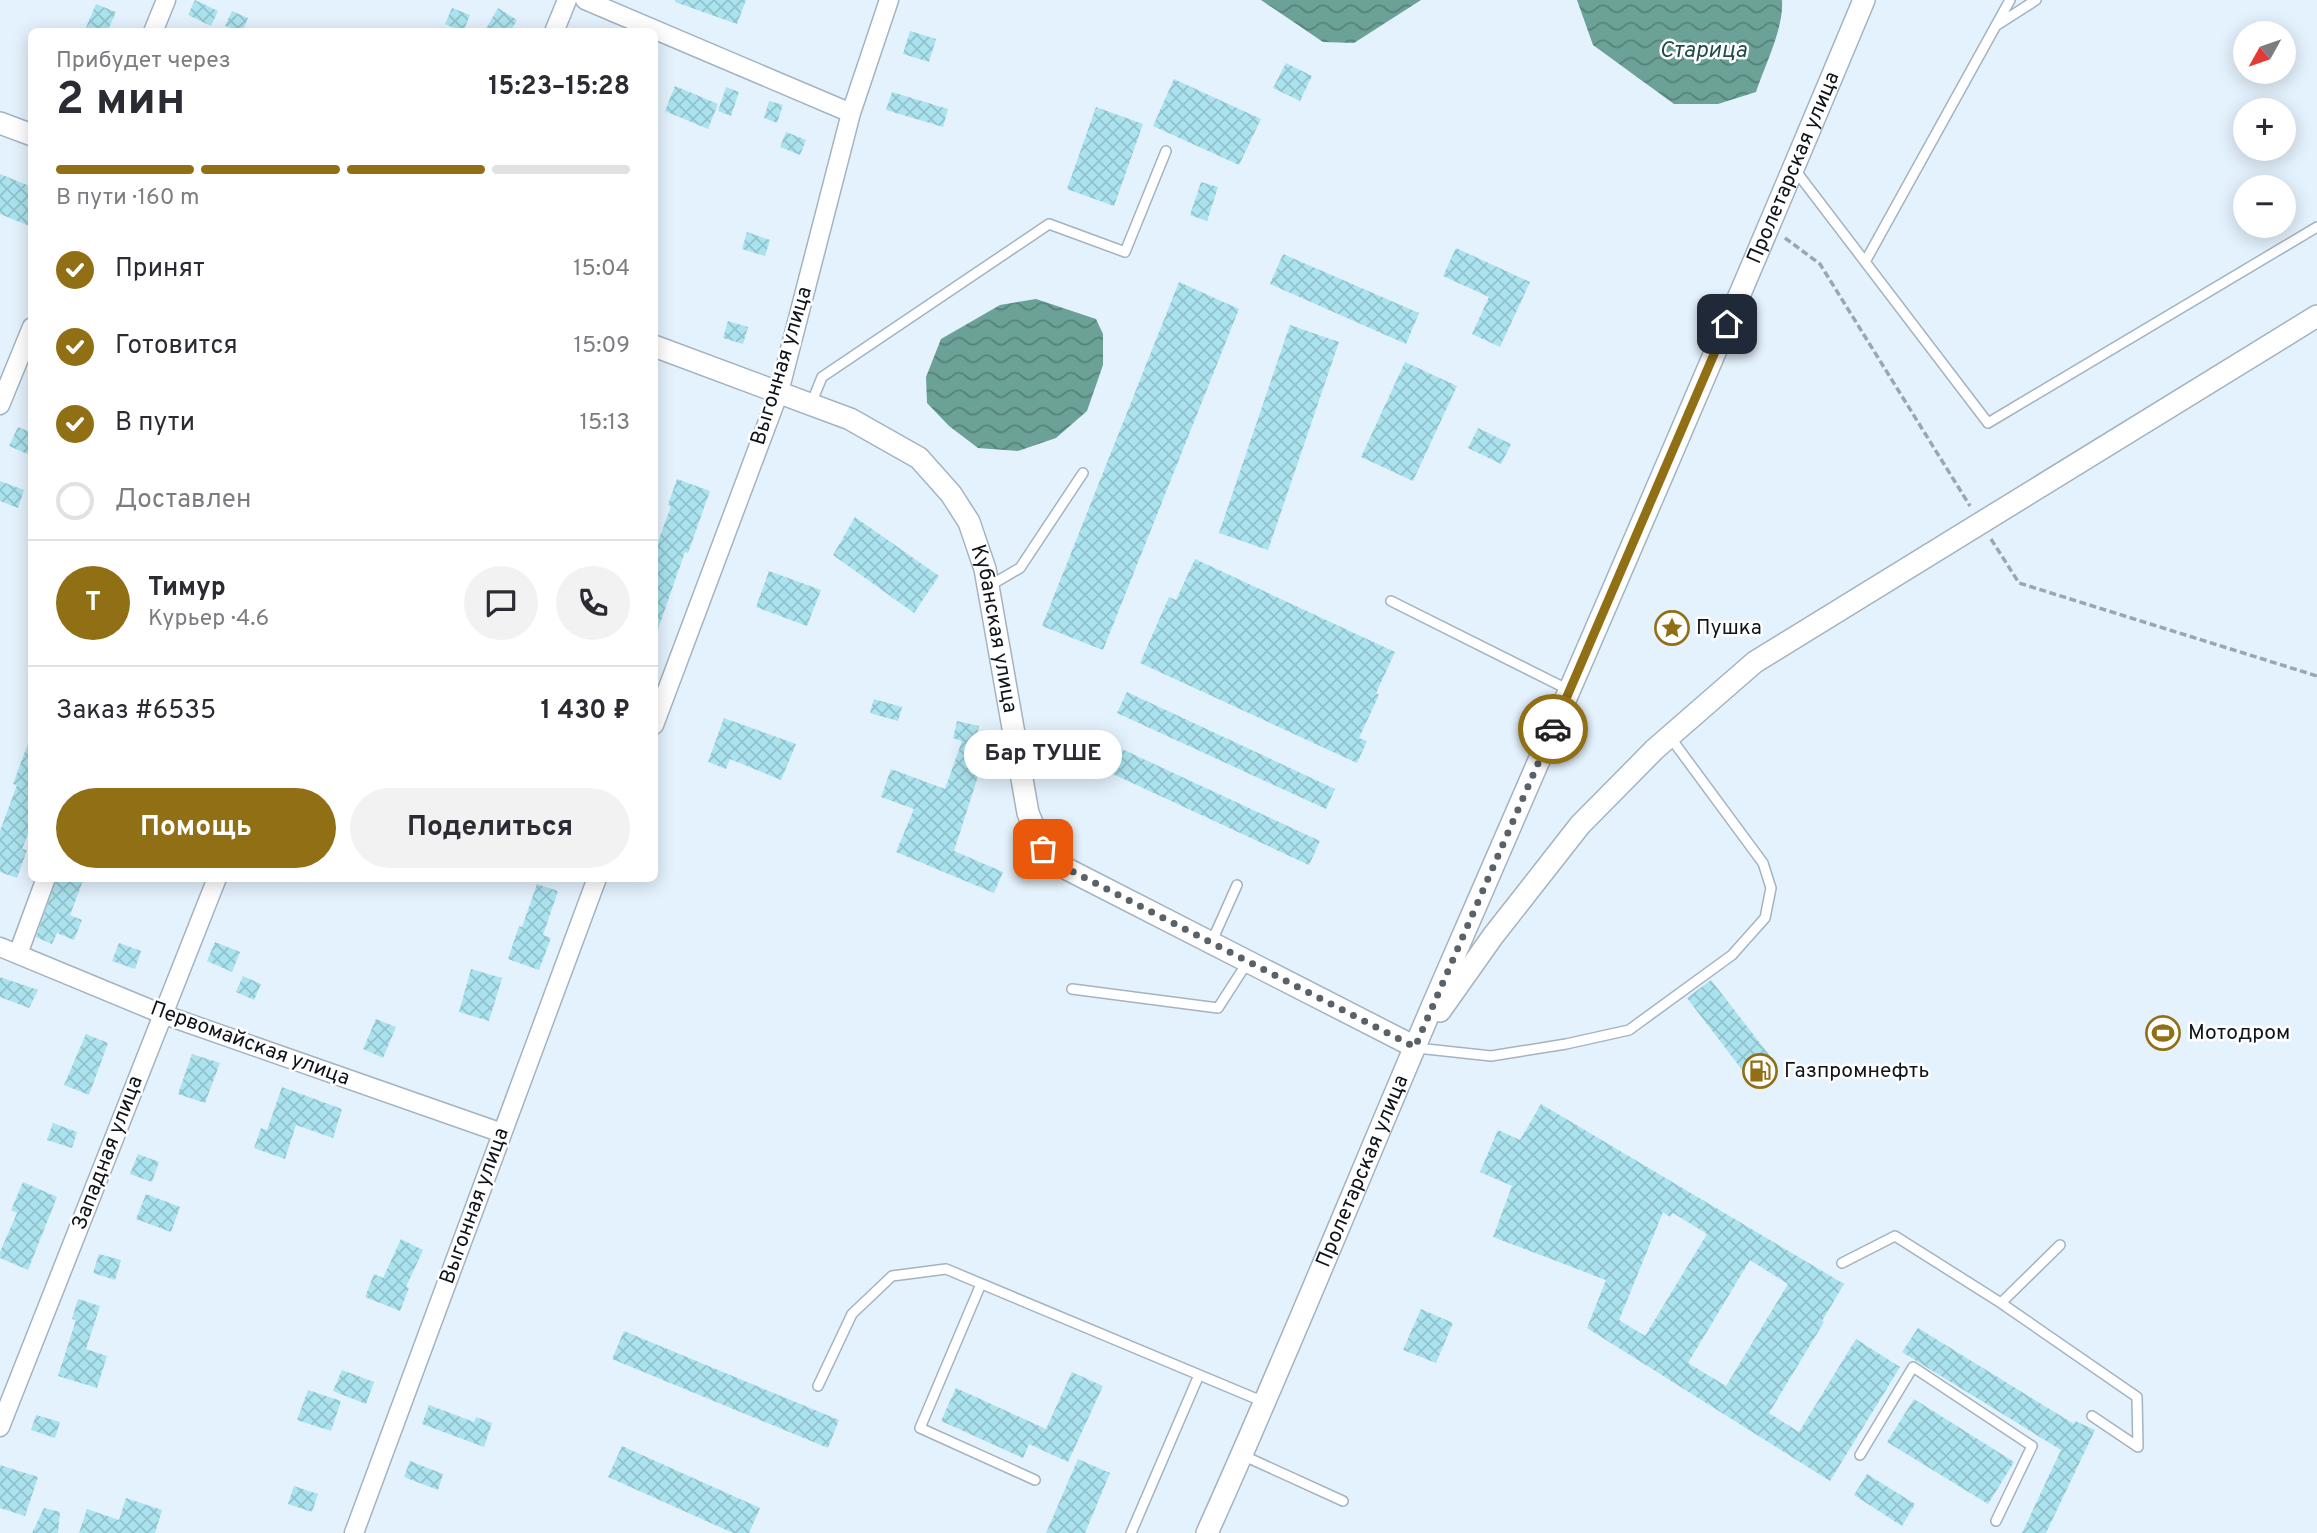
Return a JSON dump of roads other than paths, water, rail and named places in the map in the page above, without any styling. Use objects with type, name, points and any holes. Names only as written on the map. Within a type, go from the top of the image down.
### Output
[{"type":"street","points":[[155,28],[166,0]]},
{"type":"street","points":[[556,28],[567,0]]},
{"type":"street","points":[[585,0],[651,28]]},
{"type":"street","name":"Выгонная улица","points":[[658,714],[779,392],[851,113],[889,0]]},
{"type":"street","name":"Пролетарская улица","points":[[1207,1533],[1266,1403],[1415,1047],[1864,0]]},
{"type":"street","points":[[658,31],[851,113]]},
{"type":"street","points":[[0,123],[28,134]]},
{"type":"street","points":[[1415,1047],[1493,936],[1580,825],[1669,736],[1755,662],[2317,316]]},
{"type":"street","points":[[0,405],[28,337]]},
{"type":"street","name":"Кубанская улица","points":[[658,347],[850,419],[919,458],[951,494],[970,522],[985,569],[1028,813],[1043,849],[1068,869],[1415,1047]]},
{"type":"street","points":[[18,954],[45,882]]},
{"type":"street","name":"Западная улица","points":[[0,1427],[215,882]]},
{"type":"street","name":"Выгонная улица","points":[[354,1533],[596,882]]},
{"type":"street","name":"Первомайская улица","points":[[0,947],[162,1014],[502,1133]]},
{"type":"lane","points":[[1865,262],[2010,0]]},
{"type":"lane","points":[[1996,26],[2036,0]]},
{"type":"lane","points":[[811,404],[822,377],[1049,224],[1125,252],[1166,151]]},
{"type":"lane","points":[[1794,168],[1988,423],[2317,227]]},
{"type":"lane","points":[[987,587],[1020,568],[1083,473]]},
{"type":"lane","points":[[1391,601],[1569,690]]},
{"type":"lane","points":[[1415,1047],[1491,1056],[1629,1030],[1732,955],[1765,918],[1771,888],[1763,863],[1669,736]]},
{"type":"lane","points":[[1211,943],[1237,885]]},
{"type":"lane","points":[[1072,989],[1218,1008],[1248,961]]},
{"type":"lane","points":[[1842,1262],[1895,1236],[2001,1303],[2137,1397],[2138,1447],[2092,1416]]},
{"type":"lane","points":[[2001,1303],[2060,1245]]},
{"type":"lane","points":[[818,1386],[852,1314],[892,1276],[946,1269],[1266,1403]]},
{"type":"lane","points":[[981,1284],[920,1428],[1035,1480]]},
{"type":"lane","points":[[1860,1455],[1913,1367],[2032,1446],[1996,1521]]},
{"type":"lane","points":[[1131,1533],[1199,1375]]},
{"type":"lane","points":[[1242,1455],[1343,1501]]},
{"type":"water","points":[[1261,0],[1421,0],[1354,43],[1323,42]]},
{"type":"water","name":"Старица","points":[[1577,0],[1782,0],[1782,11],[1777,34],[1756,92],[1718,104],[1674,104],[1593,45]]},
{"type":"water","points":[[1036,299],[1096,319],[1103,334],[1103,365],[1087,411],[1056,438],[1018,451],[978,448],[949,426],[927,403],[926,377],[941,339],[1000,305]]},
{"type":"place","name":"Пушка","points":[[1672,628]]},
{"type":"place","name":"Бар ТУШЕ","points":[[1043,849]]},
{"type":"place","name":"Мотодром","points":[[2163,1033]]},
{"type":"place","name":"Газпромнефть","points":[[1760,1071]]}]
